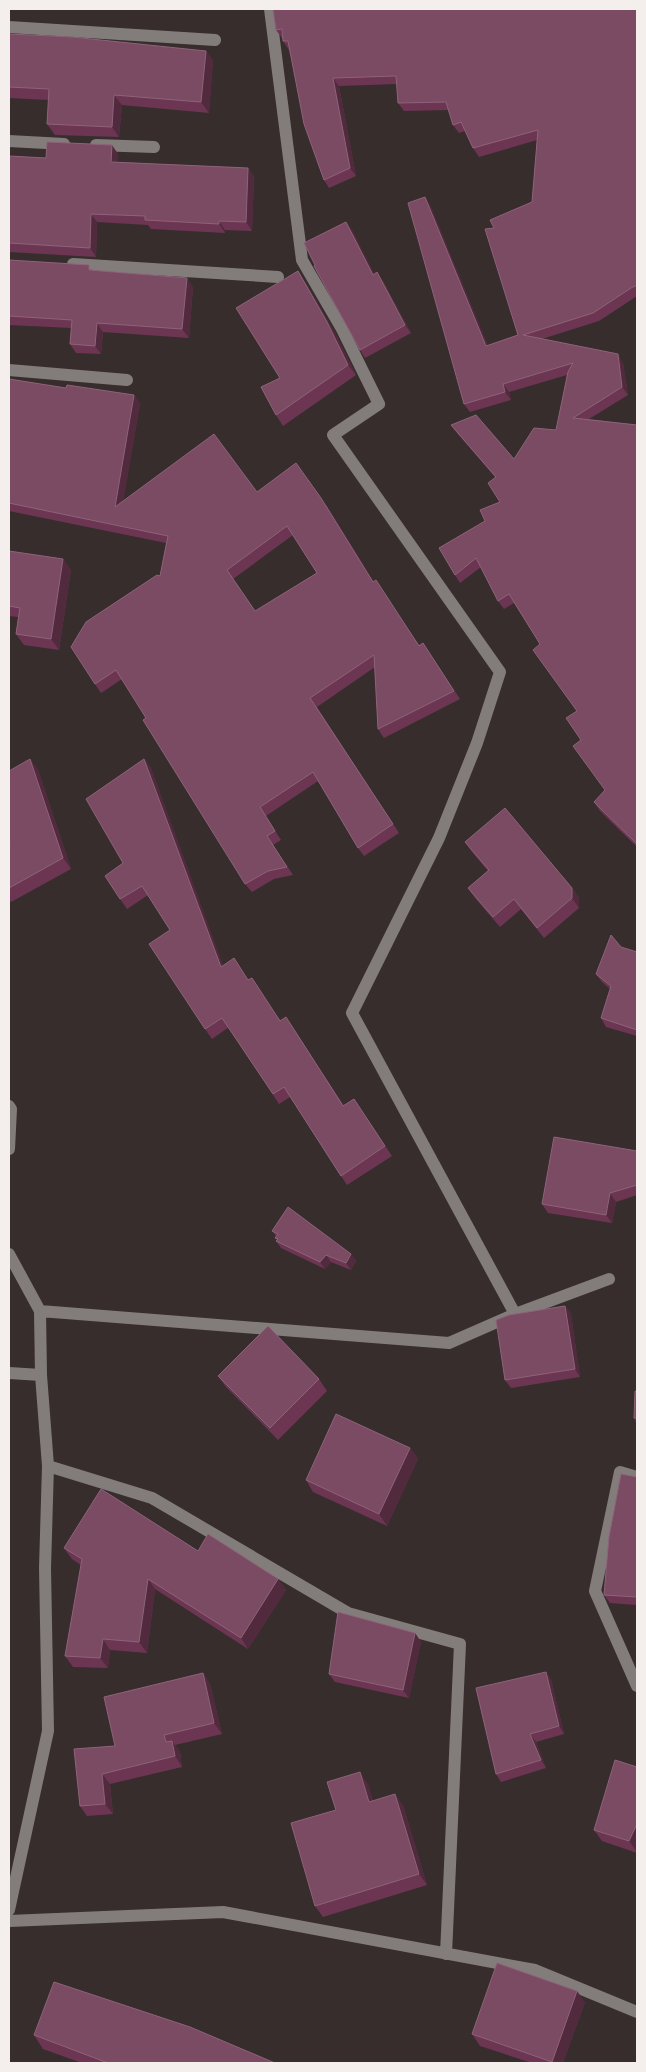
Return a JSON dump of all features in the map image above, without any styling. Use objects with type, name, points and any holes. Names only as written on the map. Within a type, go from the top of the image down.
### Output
[{"type":"street","points":[[270,9],[302,260],[342,329],[378,404],[333,435],[500,672],[477,743],[439,838],[352,1013],[515,1314]]},
{"type":"street","points":[[9,27],[215,40]]},
{"type":"street","points":[[9,141],[154,147]]},
{"type":"street","points":[[58,263],[278,277]]},
{"type":"street","points":[[9,370],[127,380]]},
{"type":"street","points":[[9,1106],[11,1110],[9,1149]]},
{"type":"street","points":[[9,1254],[40,1311],[41,1375],[48,1466],[45,1568],[48,1731],[9,1910]]},
{"type":"street","points":[[40,1311],[449,1343],[515,1314],[609,1279]]},
{"type":"street","points":[[9,1373],[41,1375]]},
{"type":"street","points":[[48,1466],[152,1498],[348,1613],[460,1644],[446,1954]]},
{"type":"street","points":[[637,1477],[620,1472],[595,1591],[637,1686]]},
{"type":"street","points":[[9,1921],[223,1912],[536,1970],[637,2012]]},
{"type":"building","points":[[273,9],[637,9],[637,285],[593,313],[523,335],[618,354],[622,387],[573,418],[637,425],[637,844],[594,802],[605,790],[573,746],[581,740],[566,718],[577,711],[533,650],[540,644],[509,594],[498,601],[476,558],[455,575],[439,548],[485,521],[480,510],[500,502],[488,483],[496,477],[451,425],[476,415],[514,459],[534,428],[556,430],[568,372],[573,363],[503,384],[505,392],[464,404],[408,203],[425,197],[486,346],[518,335],[485,229],[494,228],[490,220],[532,202],[538,130],[473,148],[461,122],[453,125],[446,102],[398,103],[396,76],[333,78],[350,168],[324,180],[304,124],[288,41],[283,41],[282,29],[276,30]]},
{"type":"building","points":[[9,34],[72,37],[206,51],[201,102],[114,95],[112,127],[47,124],[49,89],[9,87]]},
{"type":"building","points":[[47,142],[112,145],[111,162],[248,168],[246,222],[219,221],[219,224],[145,220],[145,216],[91,214],[90,248],[9,243],[9,156],[46,158]]},
{"type":"building","points":[[346,222],[373,275],[377,272],[405,325],[360,350],[314,266],[304,243]]},
{"type":"building","points":[[9,260],[89,265],[89,270],[187,278],[182,329],[97,323],[95,346],[70,344],[72,320],[9,316]]},
{"type":"building","points":[[298,271],[327,322],[348,365],[276,415],[261,387],[280,378],[236,308]]},
{"type":"building","points":[[9,379],[66,388],[67,385],[134,395],[115,507],[214,434],[257,492],[296,463],[321,498],[373,582],[376,580],[419,646],[423,643],[454,691],[378,729],[374,655],[310,698],[393,824],[358,848],[313,772],[260,807],[275,831],[267,836],[287,867],[268,871],[245,884],[143,720],[146,718],[116,670],[95,684],[71,647],[86,622],[157,575],[160,576],[168,536],[9,503]],"holes":[[[287,526],[317,573],[255,611],[227,570]]]},
{"type":"building","points":[[9,551],[63,559],[51,639],[16,634],[20,608],[9,606]]},
{"type":"building","points":[[30,759],[63,858],[9,888],[9,771]]},
{"type":"building","points":[[144,759],[221,967],[234,958],[248,980],[252,978],[280,1021],[286,1017],[343,1106],[354,1099],[385,1146],[341,1176],[284,1087],[273,1094],[222,1018],[205,1029],[149,944],[170,930],[142,886],[120,899],[105,876],[123,863],[86,799]]},
{"type":"building","points":[[505,808],[572,888],[572,898],[537,928],[514,899],[493,917],[468,888],[489,870],[465,842]]},
{"type":"building","points":[[611,935],[621,947],[637,952],[637,1030],[601,1018],[611,986],[596,974]]},
{"type":"building","points":[[554,1137],[637,1151],[637,1185],[610,1193],[606,1215],[542,1204]]},
{"type":"building","points":[[288,1207],[351,1254],[346,1263],[326,1255],[320,1262],[276,1241],[278,1239],[275,1238],[278,1234],[272,1231]]},
{"type":"building","points":[[565,1306],[575,1369],[505,1380],[496,1320],[509,1315]]},
{"type":"building","points":[[268,1326],[319,1379],[270,1428],[218,1376]]},
{"type":"building","points":[[635,1391],[637,1391],[637,1418],[634,1418]]},
{"type":"building","points":[[336,1414],[410,1448],[379,1514],[306,1480]]},
{"type":"building","points":[[621,1474],[637,1477],[637,1597],[604,1595],[609,1537]]},
{"type":"building","points":[[101,1489],[198,1551],[208,1534],[278,1579],[241,1638],[148,1579],[139,1642],[103,1639],[100,1658],[65,1656],[82,1559],[64,1548]]},
{"type":"building","points":[[338,1612],[415,1633],[403,1690],[329,1674]]},
{"type":"building","points":[[546,1672],[559,1726],[530,1734],[541,1760],[496,1774],[476,1688]]},
{"type":"building","points":[[203,1673],[214,1723],[164,1735],[166,1742],[172,1741],[175,1756],[102,1774],[105,1804],[80,1806],[74,1749],[115,1746],[104,1697]]},
{"type":"building","points":[[615,1760],[637,1767],[637,1824],[629,1841],[594,1830]]},
{"type":"building","points":[[360,1772],[369,1802],[395,1794],[419,1874],[315,1906],[291,1823],[336,1810],[327,1782]]},
{"type":"building","points":[[497,1963],[577,1991],[552,2062],[472,2034]]},
{"type":"building","points":[[54,1982],[190,2027],[275,2063],[108,2063],[34,2035]]}]
